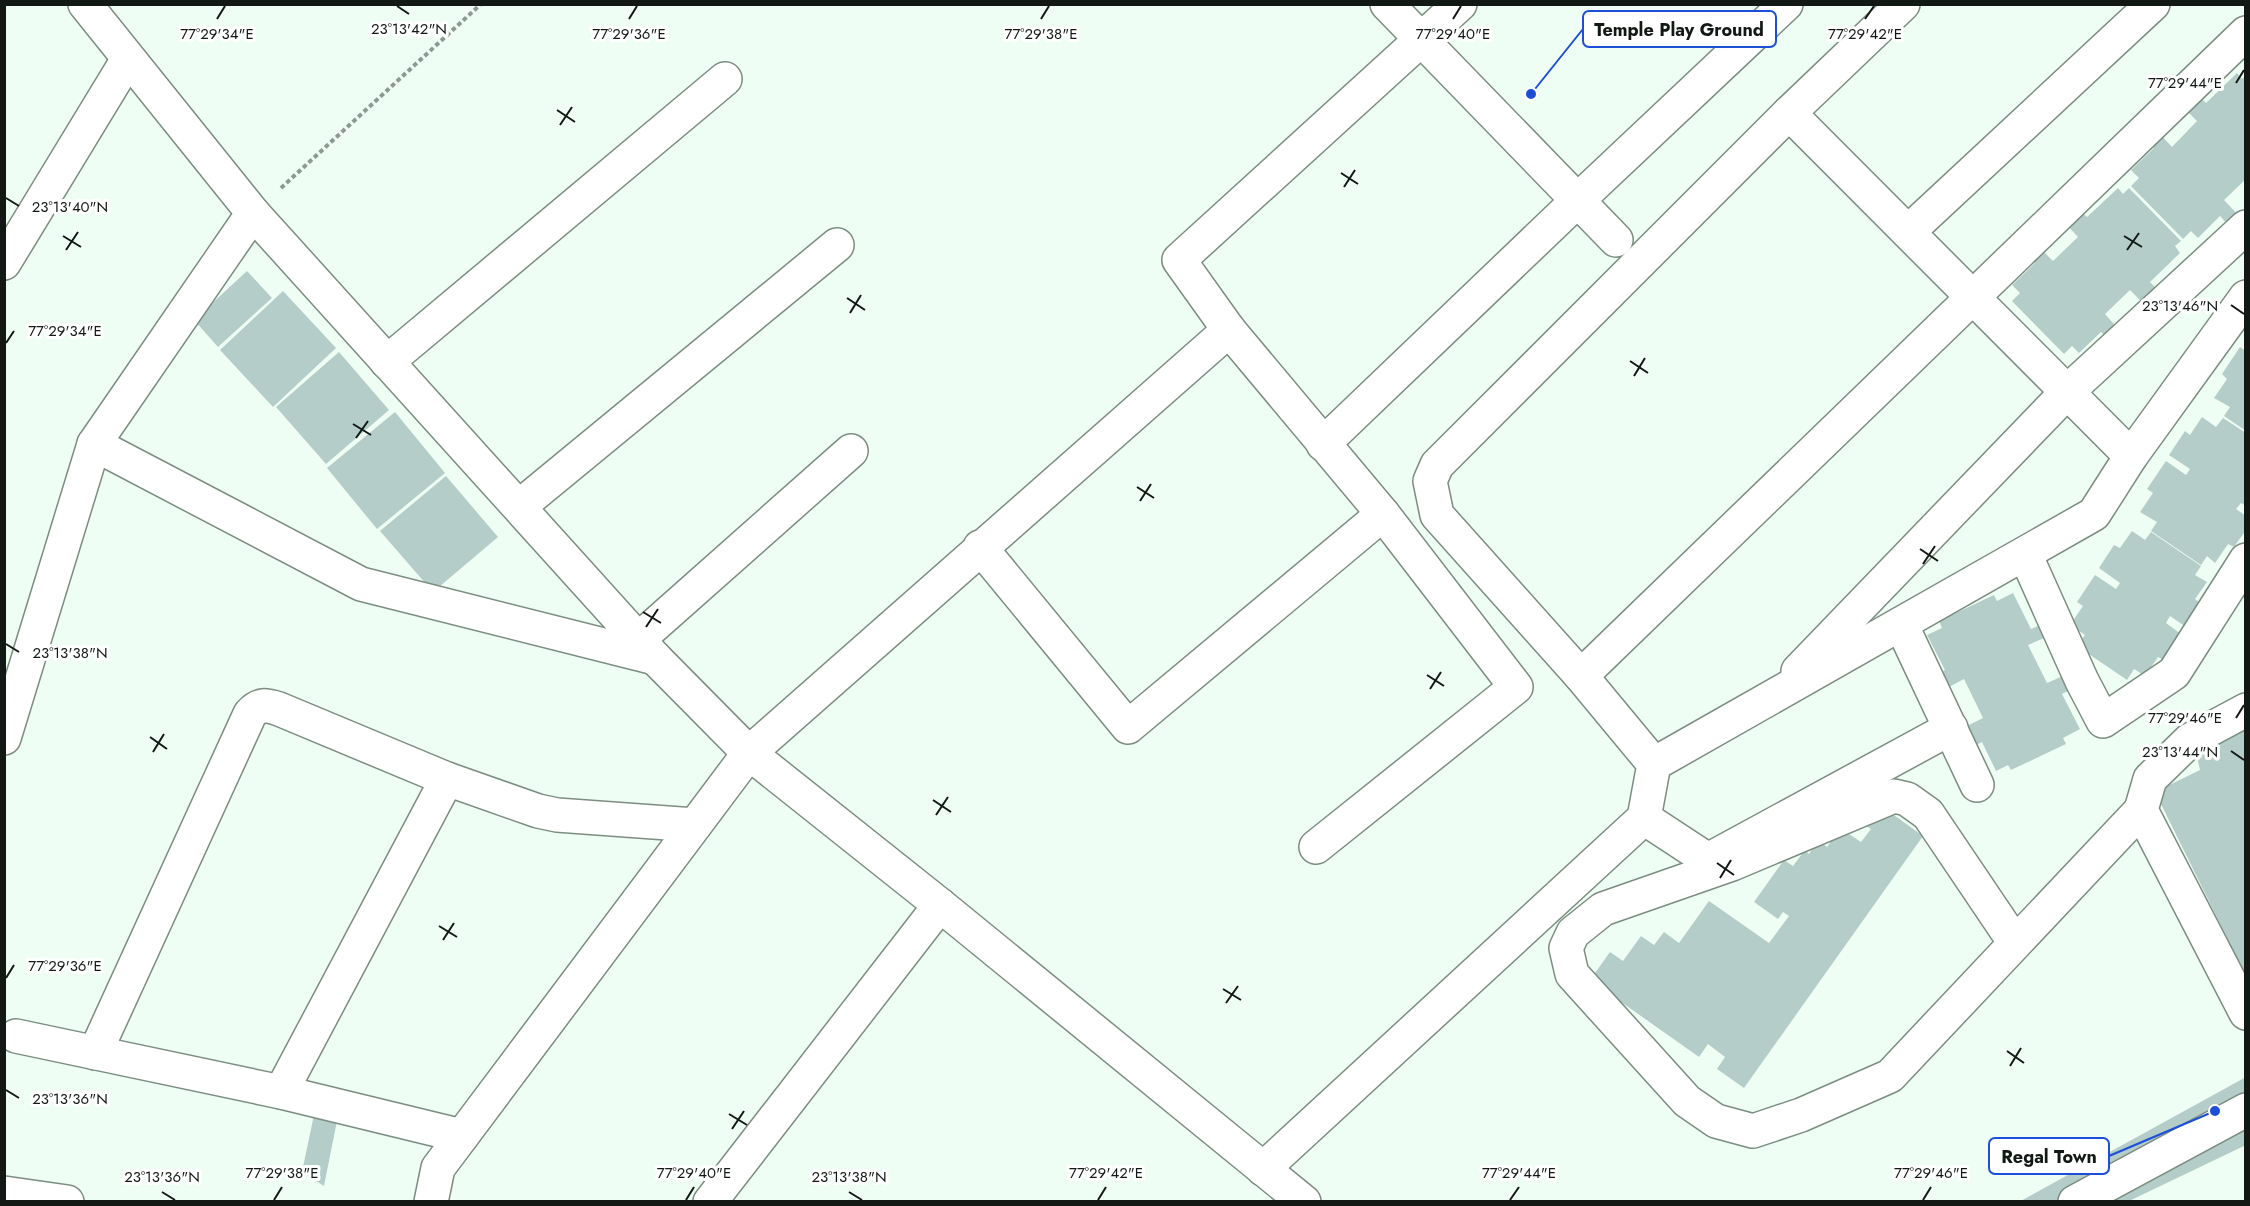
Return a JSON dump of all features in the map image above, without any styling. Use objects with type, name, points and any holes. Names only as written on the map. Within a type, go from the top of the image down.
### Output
[{"type":"street","points":[[85,4],[253,213],[647,649],[749,753],[940,905],[1304,1202]]},
{"type":"street","points":[[1387,4],[1616,240]]},
{"type":"street","points":[[1316,847],[1516,687],[1383,514],[1229,330],[1179,260],[1460,4]]},
{"type":"street","points":[[1323,444],[1786,4]]},
{"type":"street","points":[[1654,764],[1581,676],[1437,514],[1430,481],[1437,465],[1790,113],[1903,4]]},
{"type":"street","points":[[1908,232],[2152,4]]},
{"type":"street","points":[[1581,676],[2246,33]]},
{"type":"street","points":[[4,264],[128,59]]},
{"type":"street","points":[[387,362],[725,79]]},
{"type":"street","points":[[1790,113],[2131,456]]},
{"type":"street","points":[[4,738],[94,444],[253,213]]},
{"type":"street","points":[[1773,697],[2067,392],[2246,227]]},
{"type":"street","points":[[520,506],[837,244]]},
{"type":"street","points":[[1654,764],[2094,514],[2131,456],[2246,297]]},
{"type":"street","points":[[431,1202],[438,1168],[749,753],[1229,330]]},
{"type":"street","points":[[94,444],[361,584],[647,649]]},
{"type":"street","points":[[647,649],[851,451]]},
{"type":"street","points":[[980,548],[1128,727],[1383,514]]},
{"type":"street","points":[[2025,554],[2082,681],[2103,721],[2175,673],[2246,560]]},
{"type":"street","points":[[1901,624],[1977,785]]},
{"type":"street","points":[[95,1053],[250,714],[257,707],[266,705],[279,709],[447,779],[538,811],[557,815],[695,825]]},
{"type":"street","points":[[2015,943],[1928,814],[1907,799],[1894,796],[1732,864],[1604,909],[1573,933],[1566,948],[1572,974],[1687,1101],[1716,1121],[1753,1131],[1801,1115],[1890,1076],[2141,810],[2150,779],[2190,740],[2246,710]]},
{"type":"street","points":[[1644,818],[1708,860],[1951,728]]},
{"type":"street","points":[[1263,1169],[1644,818],[1654,764]]},
{"type":"street","points":[[281,1092],[447,779]]},
{"type":"street","points":[[2141,810],[2246,1013]]},
{"type":"street","points":[[710,1202],[940,905]]},
{"type":"street","points":[[16,1036],[281,1092],[462,1136]]},
{"type":"street","points":[[2075,1202],[2246,1110]]},
{"type":"street","points":[[4,1193],[67,1202]]},
{"type":"path","points":[[253,213],[481,4]]},
{"type":"building","points":[[2237,73],[2242,79],[2246,75],[2246,179],[2224,200],[2240,217],[2230,227],[2220,216],[2198,238],[2191,231],[2183,239],[2131,186],[2139,178],[2131,170],[2154,148],[2147,142],[2158,132],[2172,147],[2197,121],[2184,108],[2198,95],[2206,103]]},
{"type":"building","points":[[2118,188],[2123,194],[2129,188],[2181,241],[2175,246],[2180,253],[2150,282],[2159,291],[2145,305],[2130,290],[2105,314],[2121,332],[2111,342],[2101,332],[2079,353],[2072,346],[2064,354],[2012,301],[2020,293],[2012,285],[2035,263],[2028,257],[2039,247],[2053,261],[2078,237],[2065,223],[2079,209],[2087,217]]},
{"type":"building","points":[[247,271],[272,298],[218,347],[194,320]]},
{"type":"building","points":[[283,291],[336,348],[273,407],[220,350]]},
{"type":"building","points":[[2240,347],[2246,351],[2246,431],[2224,416],[2230,407],[2214,398],[2227,379],[2222,374]]},
{"type":"building","points":[[339,352],[389,410],[326,464],[276,407]]},
{"type":"building","points":[[395,412],[445,473],[377,529],[327,468]]},
{"type":"building","points":[[2202,417],[2216,427],[2223,418],[2246,433],[2246,506],[2241,503],[2236,509],[2246,516],[2246,530],[2234,547],[2228,544],[2215,563],[2207,556],[2201,565],[2151,531],[2157,522],[2140,512],[2153,493],[2147,489],[2166,461],[2186,475],[2190,469],[2169,455],[2185,431],[2190,435]]},
{"type":"building","points":[[446,476],[498,537],[433,592],[380,531]]},
{"type":"building","points":[[2132,531],[2145,540],[2151,532],[2201,566],[2195,575],[2207,582],[2195,599],[2202,604],[2186,627],[2170,616],[2166,623],[2181,634],[2163,660],[2158,657],[2145,676],[2134,669],[2127,680],[2077,646],[2085,635],[2070,625],[2083,606],[2077,602],[2095,575],[2116,589],[2120,583],[2099,568],[2114,545],[2120,548]]},
{"type":"building","points":[[2013,593],[2031,629],[2038,626],[2044,638],[2028,645],[2047,683],[2063,676],[2070,690],[2062,694],[2080,729],[2063,738],[2066,744],[2011,770],[2008,765],[1996,771],[1982,742],[1976,745],[1967,726],[1983,718],[1964,679],[1949,687],[1942,672],[1945,670],[1927,635],[1942,628],[1939,621],[1994,595],[1997,601]]},
{"type":"building","points":[[2246,720],[2245,974],[2155,792],[2200,770],[2195,748]]},
{"type":"building","points":[[1880,805],[1923,836],[1744,1088],[1717,1069],[1725,1057],[1708,1044],[1699,1057],[1590,980],[1610,952],[1623,961],[1641,936],[1654,945],[1664,932],[1679,943],[1709,901],[1769,943],[1789,916],[1783,912],[1778,919],[1754,902],[1784,860],[1793,866],[1805,850],[1809,854],[1818,840],[1827,847],[1840,828],[1861,842],[1871,829],[1866,826]]},
{"type":"building","points":[[2246,1077],[2246,1145],[2127,1202],[2019,1202]]},
{"type":"building","points":[[315,1110],[338,1116],[324,1186],[302,1172]]},
{"type":"place","name":"Temple Play Ground","points":[[1531,94]]},
{"type":"place","name":"Regal Town","points":[[2215,1111]]}]
